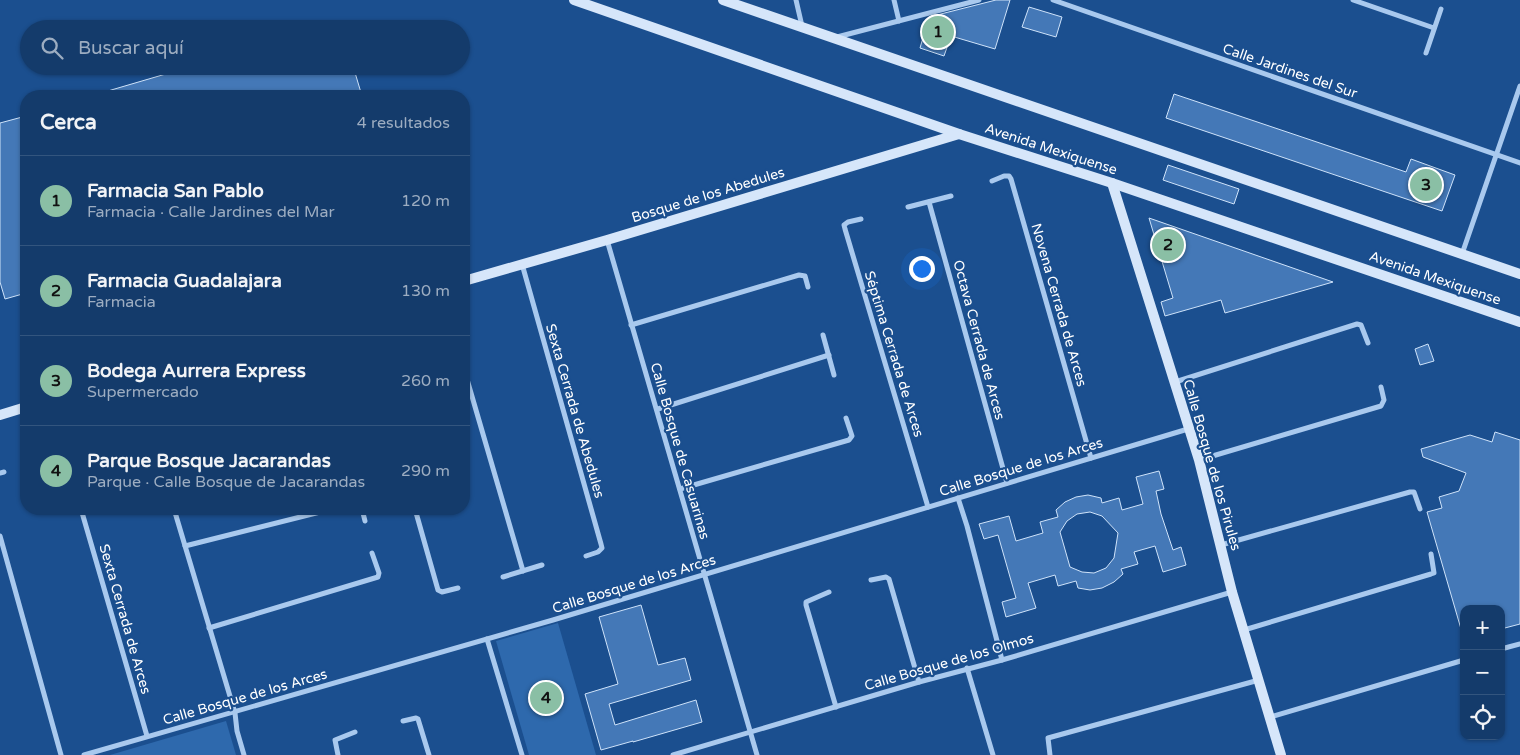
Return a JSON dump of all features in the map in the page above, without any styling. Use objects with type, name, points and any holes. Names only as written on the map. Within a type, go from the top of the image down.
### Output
[{"type":"main road","name":"Avenida Mexiquense","points":[[574,0],[959,134],[1112,182],[1520,322]]},
{"type":"main road","points":[[723,0],[1520,274]]},
{"type":"main road","name":"Bosque de los Abedules","points":[[470,279],[959,134]]},
{"type":"main road","name":"Calle Bosque de los Pirules","points":[[1112,182],[1199,460],[1232,592],[1281,755]]},
{"type":"main road","points":[[0,415],[20,409]]},
{"type":"street","points":[[796,0],[803,27]]},
{"type":"street","points":[[894,0],[899,21]]},
{"type":"street","points":[[834,38],[979,0]]},
{"type":"street","name":"Calle Jardines del Sur","points":[[1053,0],[1520,163]]},
{"type":"street","points":[[1353,0],[1434,28]]},
{"type":"street","points":[[1426,54],[1441,10]]},
{"type":"street","points":[[1462,254],[1520,86]]},
{"type":"street","name":"Novena Cerrada de Arces","points":[[992,181],[1004,176],[1009,176],[1011,179],[1091,458]]},
{"type":"street","points":[[908,207],[951,196]]},
{"type":"street","name":"Octava Cerrada de Arces","points":[[929,202],[1007,483]]},
{"type":"street","name":"Séptima Cerrada de Arces","points":[[860,219],[844,225],[928,506]]},
{"type":"street","name":"Calle Bosque de Casuarinas","points":[[607,240],[658,409],[757,755]]},
{"type":"street","name":"Sexta Cerrada de Abedules","points":[[522,264],[602,544],[602,548],[598,552],[586,556]]},
{"type":"street","points":[[631,324],[799,275],[805,276],[808,287]]},
{"type":"street","points":[[1175,382],[1356,324],[1361,325],[1368,343]]},
{"type":"street","points":[[823,335],[834,375]]},
{"type":"street","points":[[658,409],[829,355]]},
{"type":"street","points":[[1199,460],[1381,406],[1384,400],[1380,387]]},
{"type":"street","points":[[470,390],[523,571]]},
{"type":"street","points":[[680,489],[849,440],[852,436],[846,418]]},
{"type":"street","name":"Calle Bosque de los Arces","points":[[84,755],[235,713],[705,575],[928,506],[1188,429]]},
{"type":"street","points":[[1221,545],[1410,492],[1414,492],[1420,509]]},
{"type":"street","points":[[958,498],[1002,660]]},
{"type":"street","name":"Sexta Cerrada de Arces","points":[[83,515],[148,736]]},
{"type":"street","points":[[176,515],[235,713],[237,730],[244,755]]},
{"type":"street","points":[[185,546],[308,515]]},
{"type":"street","points":[[364,515],[365,521]]},
{"type":"street","points":[[417,515],[438,590],[442,592],[458,588]]},
{"type":"street","points":[[0,536],[61,755]]},
{"type":"street","points":[[209,628],[378,577],[379,573],[372,553]]},
{"type":"street","points":[[1244,630],[1434,573],[1432,554]]},
{"type":"street","points":[[503,577],[542,565]]},
{"type":"street","points":[[871,580],[886,577],[890,579],[919,682]]},
{"type":"street","points":[[829,592],[806,602],[806,605],[836,707]]},
{"type":"street","name":"Calle Bosque de los Olmos","points":[[674,755],[1232,592]]},
{"type":"street","points":[[487,639],[522,755]]},
{"type":"street","points":[[1505,648],[1520,644]]},
{"type":"street","points":[[1270,717],[1460,661]]},
{"type":"street","points":[[967,668],[993,755]]},
{"type":"street","points":[[1050,755],[1048,738],[1259,680]]},
{"type":"street","points":[[403,721],[418,719],[429,755]]},
{"type":"street","points":[[338,755],[335,740],[355,732]]},
{"type":"shaded area","points":[[558,623],[596,755],[529,755],[496,641]]},
{"type":"shaded area","points":[[226,721],[236,755],[110,755]]},
{"type":"building","points":[[996,0],[1010,0],[995,49],[951,36],[944,56],[920,48],[929,17]]},
{"type":"building","points":[[1029,7],[1062,17],[1056,37],[1022,27]]},
{"type":"building","points":[[162,75],[356,75],[360,90],[111,90]]},
{"type":"building","points":[[1174,94],[1406,172],[1411,159],[1455,175],[1442,211],[1166,118]]},
{"type":"building","points":[[20,118],[20,295],[5,299],[0,282],[0,123]]},
{"type":"building","points":[[1168,165],[1239,189],[1234,204],[1163,180]]},
{"type":"building","points":[[1149,218],[1333,282],[1225,313],[1221,300],[1165,316],[1161,302],[1173,298]]},
{"type":"building","points":[[1428,344],[1434,361],[1420,365],[1415,349]]},
{"type":"building","points":[[1495,432],[1520,440],[1520,624],[1505,628],[1505,605],[1460,605],[1460,626],[1427,512],[1442,508],[1439,497],[1459,491],[1466,473],[1423,457],[1421,449],[1470,435],[1492,442]]},
{"type":"building","points":[[1159,471],[1164,489],[1156,491],[1161,514],[1173,550],[1181,547],[1186,565],[1163,572],[1155,546],[1134,552],[1138,564],[1121,569],[1123,574],[1114,582],[1102,588],[1090,590],[1078,588],[1076,581],[1058,586],[1055,575],[1028,583],[1036,608],[1006,617],[1002,602],[1016,598],[998,535],[984,539],[979,524],[1009,516],[1016,541],[1043,533],[1040,522],[1058,517],[1056,510],[1065,502],[1076,497],[1088,495],[1101,498],[1102,503],[1119,498],[1122,510],[1143,504],[1136,477]],"holes":[[[1090,512],[1102,516],[1118,533],[1114,558],[1106,568],[1094,573],[1082,572],[1070,567],[1060,532],[1067,521],[1077,514]]]},
{"type":"building","points":[[641,605],[658,665],[685,658],[691,680],[609,704],[615,725],[696,700],[702,722],[601,750],[585,694],[618,684],[599,617]]},
{"type":"place","name":"Farmacia San Pablo","points":[[938,32]]},
{"type":"place","name":"Bodega Aurrera Express","points":[[1426,185]]},
{"type":"place","name":"Farmacia Guadalajara","points":[[1168,245]]},
{"type":"place","name":"Parque Bosque Jacarandas","points":[[546,698]]}]
